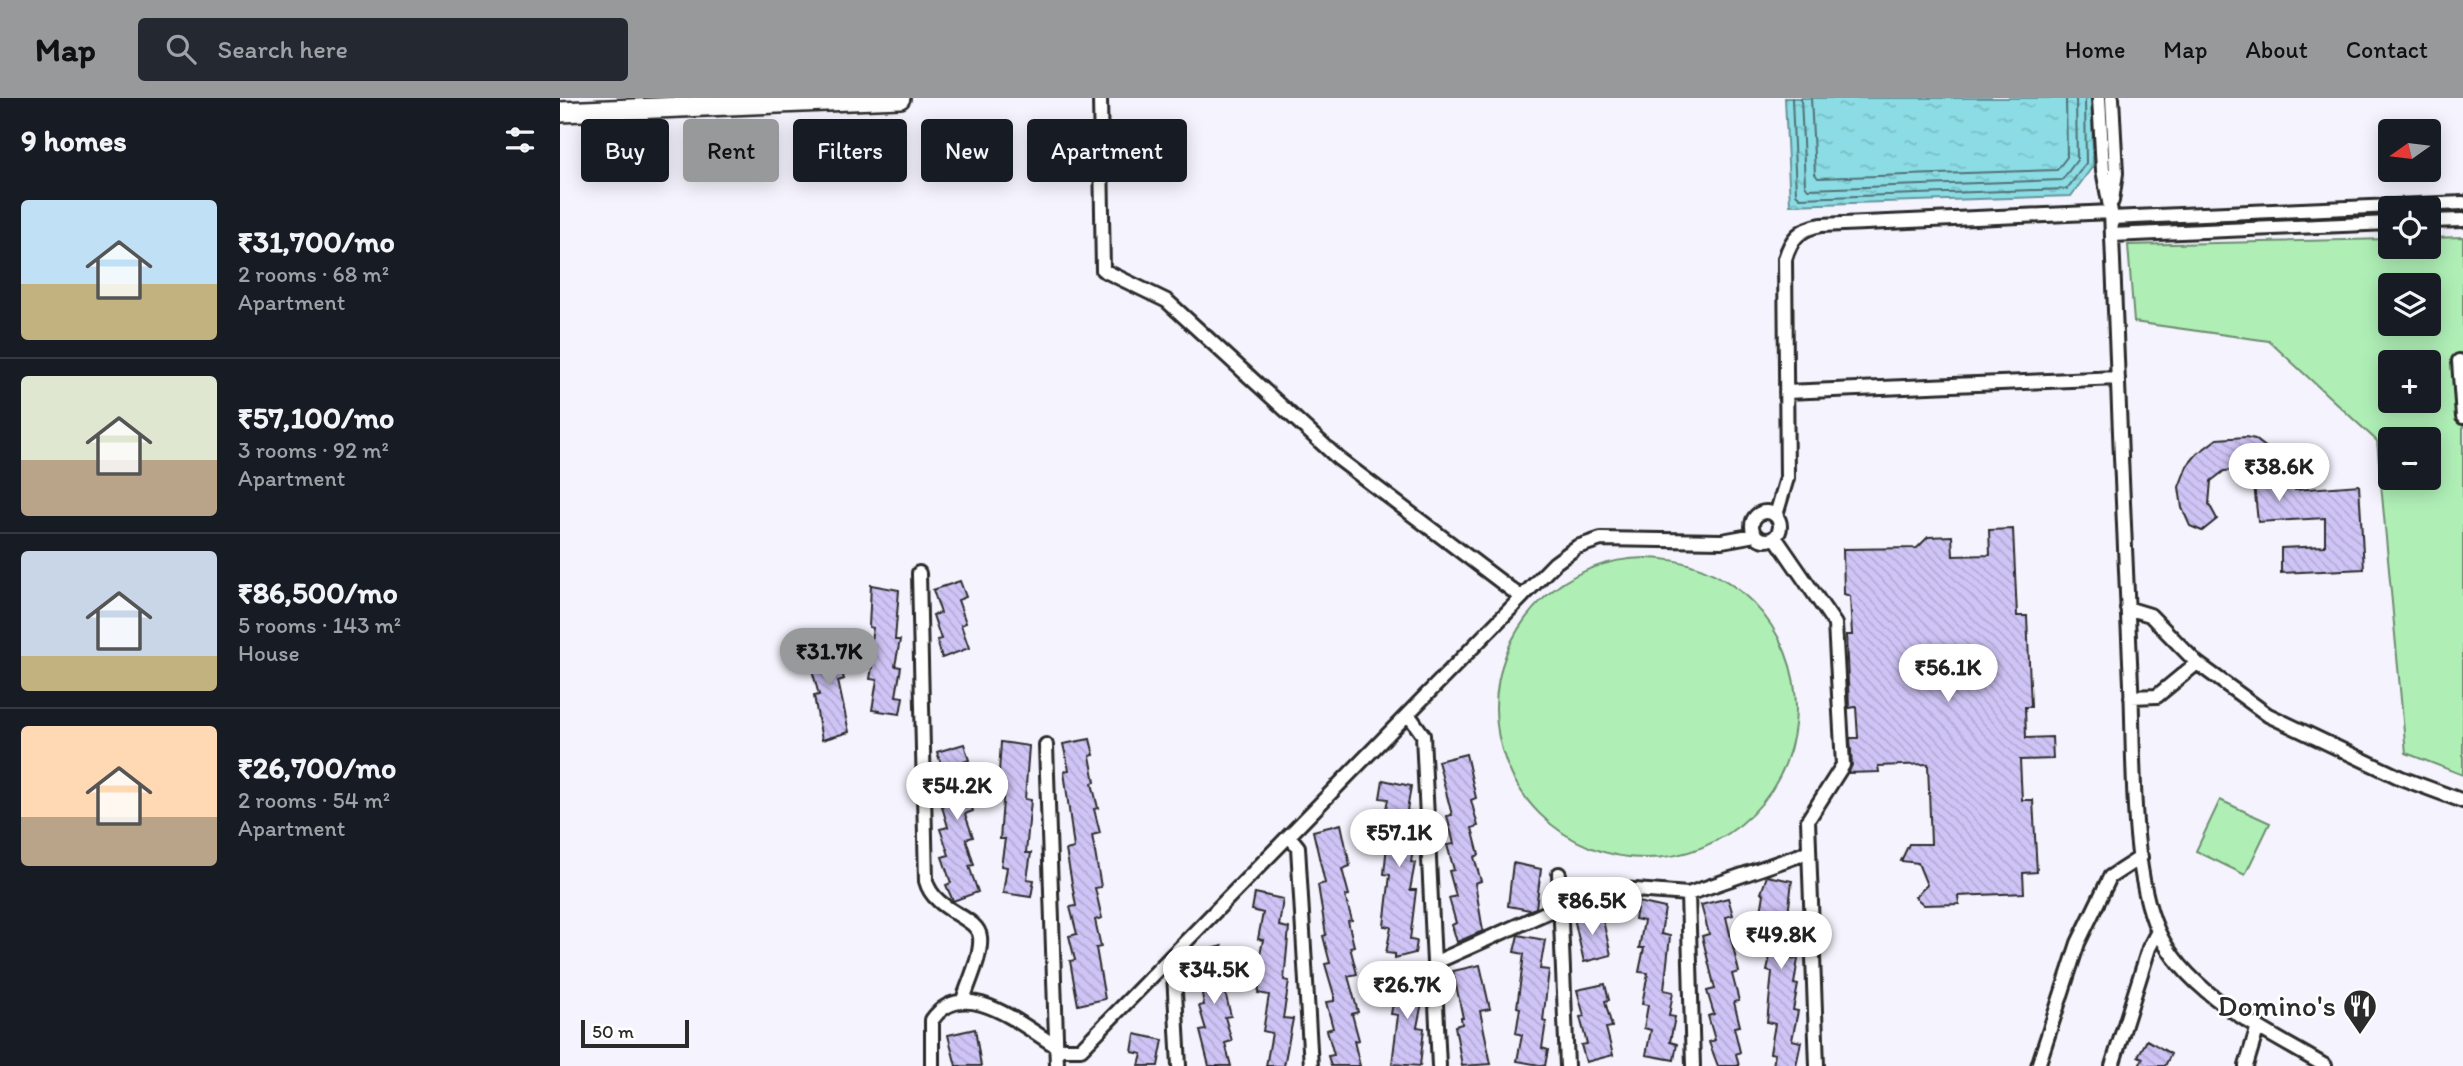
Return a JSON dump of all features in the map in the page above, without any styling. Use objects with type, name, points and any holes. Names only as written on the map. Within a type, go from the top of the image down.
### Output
[{"type":"main road","points":[[560,112],[900,98]]},
{"type":"street","points":[[1100,98],[1103,270],[1167,301],[1339,459],[1521,597]]},
{"type":"street","points":[[2099,98],[2103,170],[2111,215],[2131,697],[2141,858],[2147,897],[2158,931],[2173,955],[2217,999],[2325,1066]]},
{"type":"street","points":[[2111,215],[2116,173],[2112,98]]},
{"type":"street","points":[[1775,537],[1780,524],[1776,515],[1787,478],[1785,259],[1789,243],[1797,233],[1821,225],[2463,203]]},
{"type":"street","points":[[2441,220],[2463,219]]},
{"type":"street","points":[[2112,235],[2378,224]]},
{"type":"street","points":[[2459,361],[2463,417]]},
{"type":"street","points":[[1786,391],[2118,378]]},
{"type":"street","points":[[1775,537],[1762,540],[1755,535],[1752,522],[1758,515],[1767,512],[1776,515]]},
{"type":"street","points":[[932,1066],[932,1020],[947,1004],[963,1000],[981,1002],[1056,1048],[1081,1049],[1521,597],[1555,563],[1577,547],[1601,539],[1722,541],[1755,535]]},
{"type":"street","points":[[1775,537],[1835,624],[1843,765],[1808,820],[1817,1066]]},
{"type":"street","points":[[919,573],[926,881],[934,900],[974,926],[980,933],[980,944],[963,1000]]},
{"type":"street","points":[[2127,608],[2150,615],[2197,663],[2268,715],[2402,778],[2463,801]]},
{"type":"street","points":[[2131,697],[2146,698],[2168,690],[2197,663]]},
{"type":"street","points":[[1408,714],[1423,735],[1439,1066]]},
{"type":"street","points":[[1046,745],[1057,1066]]},
{"type":"street","points":[[1289,836],[1298,847],[1311,1066]]},
{"type":"street","points":[[1434,963],[1560,906],[1622,888],[1688,894],[1809,852]]},
{"type":"street","points":[[2038,1066],[2078,943],[2109,877],[2141,858]]},
{"type":"street","points":[[1559,874],[1567,1066]]},
{"type":"street","points":[[1688,894],[1693,1066]]},
{"type":"street","points":[[2112,1066],[2149,948],[2158,931]]},
{"type":"street","points":[[1173,955],[1179,1066]]},
{"type":"street","points":[[2246,1066],[2258,1026]]},
{"type":"green space","points":[[2463,237],[2463,775],[2406,753],[2382,490],[2441,490],[2441,427],[2378,427],[2378,452],[2377,441],[2269,341],[2134,322],[2128,245],[2378,239],[2378,259],[2441,259],[2441,238]]},
{"type":"green space","points":[[1631,558],[1661,558],[1690,564],[1717,575],[1741,592],[1762,613],[1785,650],[1796,693],[1790,752],[1779,779],[1762,803],[1741,824],[1717,841],[1690,852],[1661,858],[1631,858],[1602,852],[1575,841],[1551,824],[1521,792],[1502,752],[1496,723],[1496,693],[1502,664],[1513,637],[1530,613],[1562,583],[1602,564]]},
{"type":"green space","points":[[2220,800],[2270,823],[2245,875],[2196,851]]},
{"type":"water","points":[[1785,98],[2092,98],[2093,166],[2071,196],[1790,205]]},
{"type":"building","points":[[2217,439],[2255,439],[2284,461],[2294,474],[2295,490],[2359,485],[2364,569],[2281,573],[2281,548],[2325,546],[2325,518],[2258,522],[2254,484],[2238,470],[2224,471],[2211,481],[2209,504],[2217,519],[2202,531],[2190,526],[2182,508],[2179,487],[2187,466],[2197,454]]},
{"type":"building","points":[[2013,529],[2017,616],[2027,616],[2031,707],[2025,707],[2026,738],[2052,737],[2053,759],[2020,760],[2022,800],[2033,800],[2037,872],[2023,873],[2024,893],[1958,896],[1959,904],[1924,905],[1915,897],[1927,885],[1918,863],[1901,861],[1909,844],[1931,844],[1928,764],[1878,766],[1879,772],[1848,773],[1852,765],[1850,738],[1858,738],[1856,707],[1849,708],[1846,635],[1852,635],[1850,596],[1844,594],[1843,549],[1917,548],[1928,537],[1952,536],[1953,556],[1990,555],[1989,530]]},
{"type":"building","points":[[960,581],[966,597],[958,600],[966,623],[961,625],[969,648],[942,658],[937,640],[941,639],[933,615],[941,613],[933,590]]},
{"type":"building","points":[[871,585],[899,590],[895,640],[900,640],[895,666],[901,667],[896,696],[903,697],[900,714],[872,710],[877,680],[870,679],[874,654],[869,653],[873,628],[869,627]]},
{"type":"building","points":[[839,636],[843,653],[837,655],[844,679],[838,681],[849,732],[822,740],[814,696],[819,695],[812,670],[818,668],[811,644]]},
{"type":"building","points":[[1090,739],[1094,755],[1090,756],[1095,782],[1092,783],[1098,808],[1094,809],[1100,833],[1092,835],[1101,887],[1095,888],[1102,918],[1095,920],[1101,947],[1096,948],[1105,999],[1078,1005],[1070,961],[1075,960],[1069,936],[1077,934],[1070,907],[1076,906],[1066,850],[1074,848],[1064,771],[1069,770],[1063,744]]},
{"type":"building","points":[[1001,742],[1029,746],[1025,799],[1031,800],[1026,853],[1031,853],[1027,879],[1034,880],[1031,897],[1003,893],[1007,867],[1001,866],[1005,839],[1000,839],[1004,788],[998,787]]},
{"type":"building","points":[[964,744],[969,760],[963,762],[972,786],[965,788],[973,811],[965,814],[973,837],[966,839],[974,865],[969,866],[978,892],[953,901],[946,885],[951,883],[942,857],[949,855],[940,829],[948,827],[941,803],[948,801],[939,778],[945,776],[937,752]]},
{"type":"building","points":[[1466,754],[1476,798],[1471,800],[1478,826],[1472,828],[1479,855],[1474,857],[1481,881],[1475,883],[1483,931],[1457,942],[1452,925],[1456,923],[1449,898],[1456,896],[1449,871],[1454,870],[1447,845],[1454,844],[1447,816],[1452,815],[1438,761]]},
{"type":"building","points":[[1383,780],[1411,786],[1407,811],[1414,812],[1410,837],[1415,838],[1411,862],[1415,863],[1410,890],[1416,890],[1410,940],[1417,941],[1415,953],[1395,958],[1395,954],[1386,953],[1391,927],[1384,926],[1390,875],[1384,874],[1389,825],[1383,824],[1388,799],[1380,798]]},
{"type":"building","points":[[1341,824],[1350,866],[1342,869],[1349,895],[1345,896],[1352,920],[1348,921],[1354,946],[1350,947],[1357,974],[1348,976],[1358,1012],[1352,1014],[1359,1040],[1354,1041],[1360,1066],[1331,1066],[1328,1056],[1334,1055],[1327,1030],[1333,1028],[1326,1002],[1334,1001],[1334,995],[1325,964],[1330,963],[1323,936],[1326,935],[1318,885],[1325,883],[1313,831]]},
{"type":"building","points":[[1513,863],[1541,869],[1536,908],[1530,910],[1508,906]]},
{"type":"building","points":[[1767,876],[1792,881],[1786,932],[1793,934],[1789,958],[1798,959],[1794,984],[1798,985],[1793,1010],[1798,1011],[1792,1040],[1801,1042],[1796,1066],[1773,1066],[1775,1054],[1770,1053],[1775,1024],[1767,1022],[1772,972],[1767,971],[1772,947],[1763,945],[1767,920],[1760,919],[1764,894],[1761,893]]},
{"type":"building","points":[[1255,893],[1283,899],[1279,926],[1289,928],[1284,980],[1289,981],[1283,1018],[1293,1019],[1284,1066],[1266,1066],[1272,1033],[1263,1031],[1269,995],[1258,993],[1263,966],[1258,965],[1263,940],[1258,939],[1263,913],[1252,910]]},
{"type":"building","points":[[1728,898],[1733,915],[1726,917],[1739,972],[1732,974],[1739,1001],[1734,1002],[1740,1026],[1734,1027],[1740,1052],[1736,1054],[1739,1066],[1718,1066],[1709,1042],[1715,1040],[1708,1016],[1714,1014],[1707,991],[1715,989],[1702,936],[1709,934],[1701,905]]},
{"type":"building","points":[[1638,902],[1665,908],[1661,934],[1670,936],[1664,990],[1673,992],[1669,1016],[1675,1017],[1670,1042],[1677,1044],[1674,1060],[1646,1055],[1651,1030],[1644,1028],[1648,1005],[1642,1004],[1648,973],[1639,972],[1644,948],[1639,948],[1644,921],[1635,919]]},
{"type":"building","points":[[1601,912],[1611,955],[1584,962],[1574,918]]},
{"type":"building","points":[[1518,935],[1545,940],[1540,969],[1549,970],[1543,1021],[1546,1022],[1542,1048],[1548,1050],[1545,1066],[1517,1061],[1522,1035],[1516,1033],[1520,1008],[1517,1007],[1524,954],[1514,952]]},
{"type":"building","points":[[1222,946],[1226,963],[1222,964],[1229,990],[1225,992],[1231,1016],[1225,1017],[1232,1041],[1225,1043],[1231,1066],[1209,1066],[1200,1031],[1206,1030],[1199,1006],[1204,1005],[1195,953]]},
{"type":"building","points":[[1480,965],[1490,1009],[1480,1011],[1491,1064],[1462,1066],[1455,1026],[1462,1024],[1463,1018],[1453,971]]},
{"type":"building","points":[[1420,974],[1415,1001],[1422,1003],[1417,1027],[1424,1028],[1420,1066],[1392,1064],[1398,1015],[1391,1014],[1396,988],[1376,984]]},
{"type":"building","points":[[1605,984],[1609,1000],[1605,1001],[1612,1027],[1606,1028],[1613,1055],[1586,1062],[1581,1045],[1587,1044],[1580,1017],[1584,1016],[1577,990]]},
{"type":"building","points":[[975,1029],[981,1066],[956,1066],[948,1035]]},
{"type":"building","points":[[1135,1034],[1163,1040],[1158,1066],[1139,1066],[1142,1054],[1132,1052]]},
{"type":"building","points":[[2147,1040],[2171,1054],[2165,1066],[2139,1066],[2143,1058],[2138,1056]]},
{"type":"place","name":"Domino's","points":[[2360,1036]]}]
